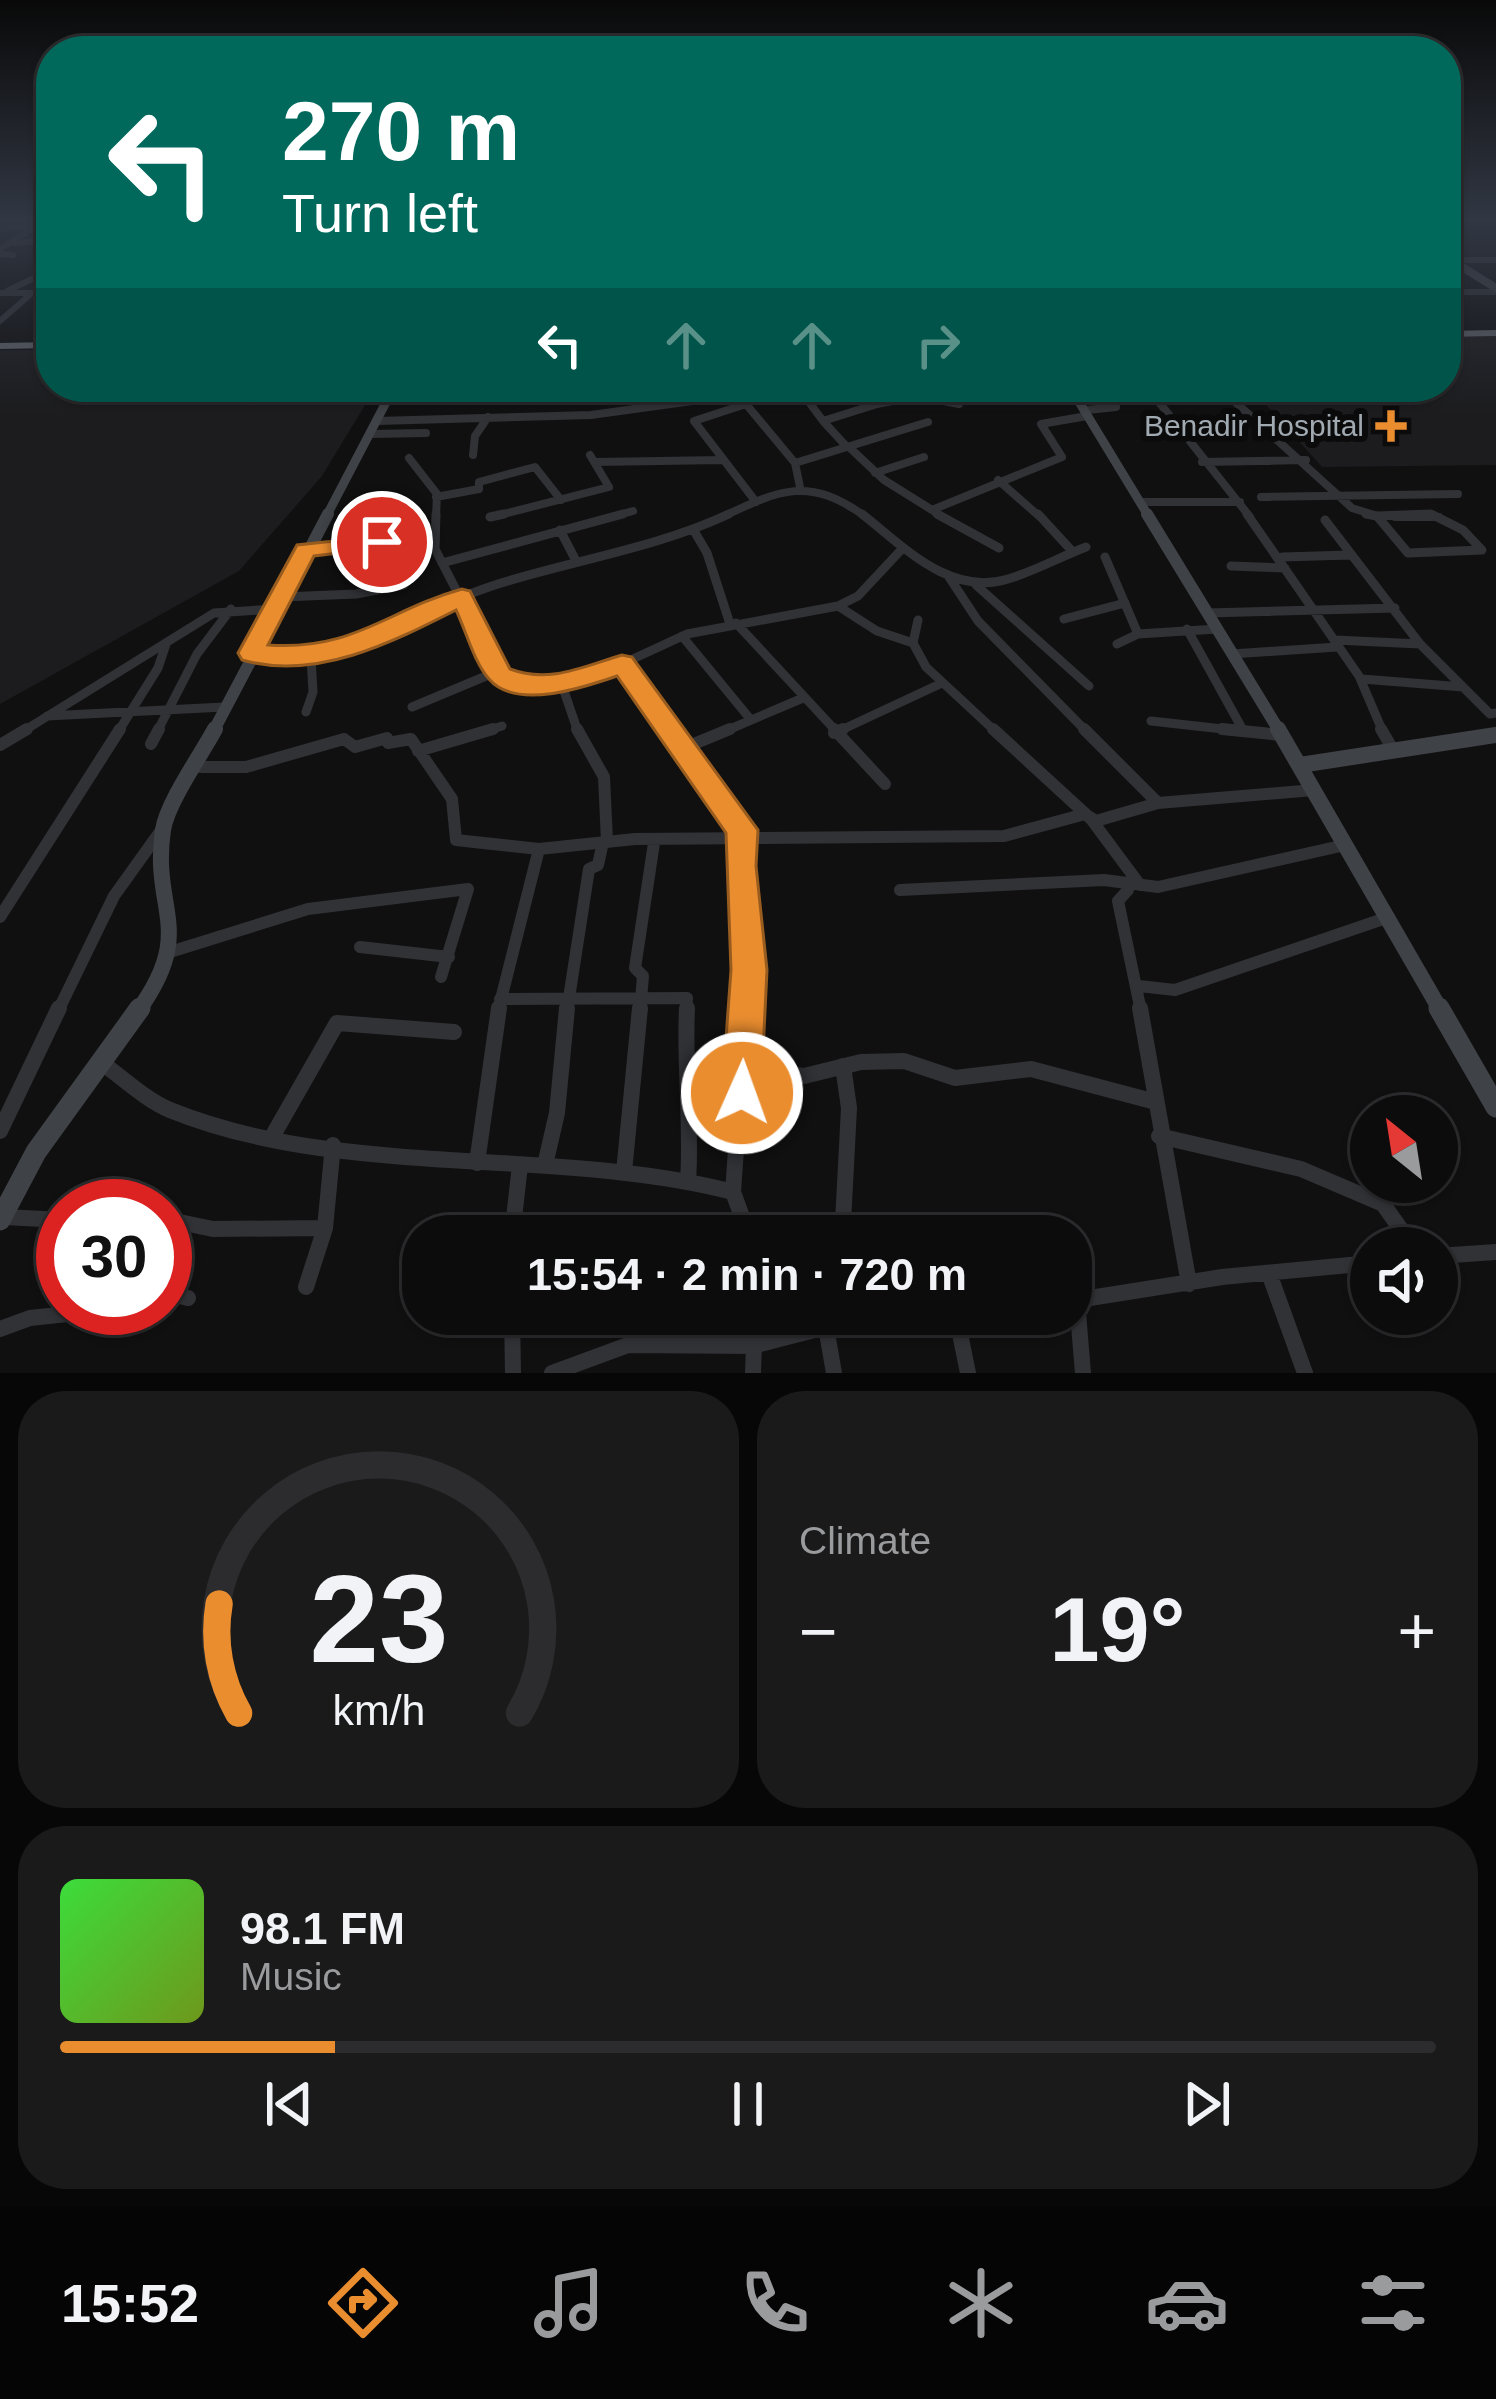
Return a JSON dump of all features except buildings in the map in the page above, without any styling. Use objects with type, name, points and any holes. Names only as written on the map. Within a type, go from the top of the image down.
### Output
[{"type":"highway","points":[[1461,331],[1496,331]]},
{"type":"highway","points":[[0,342],[36,342]]},
{"type":"street","points":[[1461,291],[1496,290]]},
{"type":"street","points":[[0,322],[32,292]]},
{"type":"street","points":[[2,293],[36,292]]},
{"type":"street","points":[[0,312],[11,312]]},
{"type":"street","points":[[0,1131],[63,1009],[120,878],[163,828],[386,402]]},
{"type":"street","points":[[373,428],[488,417],[625,413],[674,402]]},
{"type":"street","points":[[721,402],[722,410]]},
{"type":"street","points":[[809,402],[875,473],[951,524],[975,528],[999,548]]},
{"type":"street","points":[[823,421],[882,402]]},
{"type":"street","points":[[955,402],[959,404]]},
{"type":"street","points":[[1080,402],[1390,917],[1496,1107]]},
{"type":"street","points":[[1158,402],[1284,562],[1361,679],[1372,717],[1392,748]]},
{"type":"street","points":[[1236,402],[1307,460],[1353,509],[1376,515],[1420,510],[1443,515],[1482,550],[1408,553],[1376,515]]},
{"type":"street","points":[[756,502],[694,422],[746,404],[795,463],[800,487]]},
{"type":"street","points":[[932,510],[1062,457],[1042,422],[1116,407]]},
{"type":"street","points":[[473,455],[475,436],[488,417]]},
{"type":"street","points":[[795,463],[928,422]]},
{"type":"street","points":[[373,428],[425,433]]},
{"type":"street","points":[[875,473],[924,457]]},
{"type":"street","points":[[409,458],[436,497],[434,549],[498,671],[532,686],[562,685],[682,636],[838,606],[858,596],[901,550]]},
{"type":"street","points":[[490,517],[610,486],[592,458],[723,460]]},
{"type":"street","points":[[1202,462],[1307,460]]},
{"type":"street","points":[[436,497],[479,489],[479,482],[536,466],[561,500]]},
{"type":"street","points":[[998,480],[1028,502],[1072,551]]},
{"type":"street","points":[[251,653],[311,657],[393,632],[462,597],[575,559],[693,529],[800,487],[838,498],[901,550],[949,576],[974,583],[1007,579],[1086,547]]},
{"type":"street","points":[[1261,497],[1458,494]]},
{"type":"street","points":[[1143,502],[1240,502]]},
{"type":"street","points":[[442,562],[633,511]]},
{"type":"street","points":[[1324,520],[1420,644],[1490,714],[1496,712]]},
{"type":"street","points":[[693,529],[733,624],[885,784]]},
{"type":"street","points":[[560,530],[575,559]]},
{"type":"street","points":[[305,550],[382,542]]},
{"type":"street","points":[[1231,566],[1350,555]]},
{"type":"street","points":[[1105,557],[1117,569],[1138,634]]},
{"type":"street","points":[[949,576],[978,621],[1158,803]]},
{"type":"street","points":[[974,583],[1089,686]]},
{"type":"street","points":[[0,745],[214,613],[404,584]]},
{"type":"street","points":[[1064,619],[1126,603]]},
{"type":"street","points":[[838,606],[877,631],[913,644],[942,683],[1084,814],[1134,888]]},
{"type":"street","points":[[1208,613],[1395,608]]},
{"type":"street","points":[[151,744],[197,654],[231,609]]},
{"type":"street","points":[[913,644],[918,620]]},
{"type":"street","points":[[1187,629],[1244,732]]},
{"type":"street","points":[[1118,644],[1138,634],[1217,629]]},
{"type":"street","points":[[682,636],[751,720]]},
{"type":"street","points":[[1232,654],[1336,643],[1420,644]]},
{"type":"street","points":[[0,917],[158,668],[166,644]]},
{"type":"street","points":[[306,712],[313,692],[311,657]]},
{"type":"street","points":[[622,664],[736,819],[741,842],[749,970],[733,1192],[741,1215]]},
{"type":"street","points":[[412,707],[498,671]]},
{"type":"street","points":[[1361,679],[1463,687]]},
{"type":"street","points":[[834,733],[942,683]]},
{"type":"street","points":[[544,1165],[590,869],[598,865],[605,842],[604,777],[577,730],[562,685]]},
{"type":"street","points":[[683,748],[803,698]]},
{"type":"street","points":[[46,716],[224,707]]},
{"type":"street","points":[[1151,721],[1281,735]]},
{"type":"street","points":[[418,751],[502,726]]},
{"type":"street","points":[[1300,765],[1496,735]]},
{"type":"street","points":[[196,767],[246,767],[344,739],[355,747],[387,737],[388,743],[411,739],[434,765],[456,809],[456,840],[538,849],[605,842],[741,842],[825,833],[1004,836],[1084,814],[1096,820],[1158,803],[1314,790]]},
{"type":"street","points":[[36,1220],[2,1219],[36,1152],[149,1001],[170,952],[163,828]]},
{"type":"street","points":[[624,1172],[644,976],[635,968],[636,944],[654,843]]},
{"type":"street","points":[[900,890],[1104,880],[1134,888],[1232,875],[1345,845]]},
{"type":"street","points":[[477,1163],[500,999],[538,849]]},
{"type":"street","points":[[1134,888],[1118,902],[1139,986],[1152,1101],[1189,1284]]},
{"type":"street","points":[[170,952],[308,909],[468,889],[441,977]]},
{"type":"street","points":[[1139,986],[1174,990],[1390,917]]},
{"type":"street","points":[[360,946],[449,957]]},
{"type":"street","points":[[500,999],[687,998],[684,1061],[692,1121],[688,1182]]},
{"type":"street","points":[[272,1138],[337,1023],[454,1032]]},
{"type":"street","points":[[743,1065],[804,1076],[843,1066],[904,1060],[955,1078],[1031,1069],[1152,1101]]},
{"type":"street","points":[[100,1061],[168,1108],[272,1138],[477,1163],[624,1172],[733,1192]]},
{"type":"street","points":[[843,1066],[849,1108],[843,1215]]},
{"type":"street","points":[[1159,1136],[1300,1169],[1383,1204],[1399,1227]]},
{"type":"street","points":[[306,1287],[325,1228],[333,1145]]},
{"type":"street","points":[[514,1215],[520,1166]]},
{"type":"street","points":[[192,1225],[213,1229],[325,1228]]},
{"type":"street","points":[[1458,1255],[1496,1252]]},
{"type":"street","points":[[1092,1298],[1350,1266]]},
{"type":"street","points":[[1270,1276],[1305,1373]]},
{"type":"street","points":[[0,1329],[36,1313]]},
{"type":"street","points":[[512,1335],[513,1373]]},
{"type":"street","points":[[753,1335],[753,1373]]},
{"type":"street","points":[[552,1373],[628,1345],[752,1346],[795,1335]]},
{"type":"street","points":[[827,1335],[834,1373]]},
{"type":"street","points":[[960,1335],[968,1373]]},
{"type":"street","points":[[1078,1335],[1083,1373]]},
{"type":"shaded area","name":"Benadir Hospital","points":[[1496,336],[1496,465],[1322,467],[1264,402],[1461,402],[1461,337]]},
{"type":"shaded area","points":[[0,350],[36,350],[36,402],[367,402],[322,476],[239,571],[0,704]]},
{"type":"place","name":"Benadir Hospital","points":[[1391,426]]},
{"type":"route","points":[[382,542],[305,550],[251,653],[311,657],[393,632],[462,597],[500,675],[513,682],[562,685],[593,678],[622,664],[742,830],[742,922],[749,970],[742,1093]]}]
